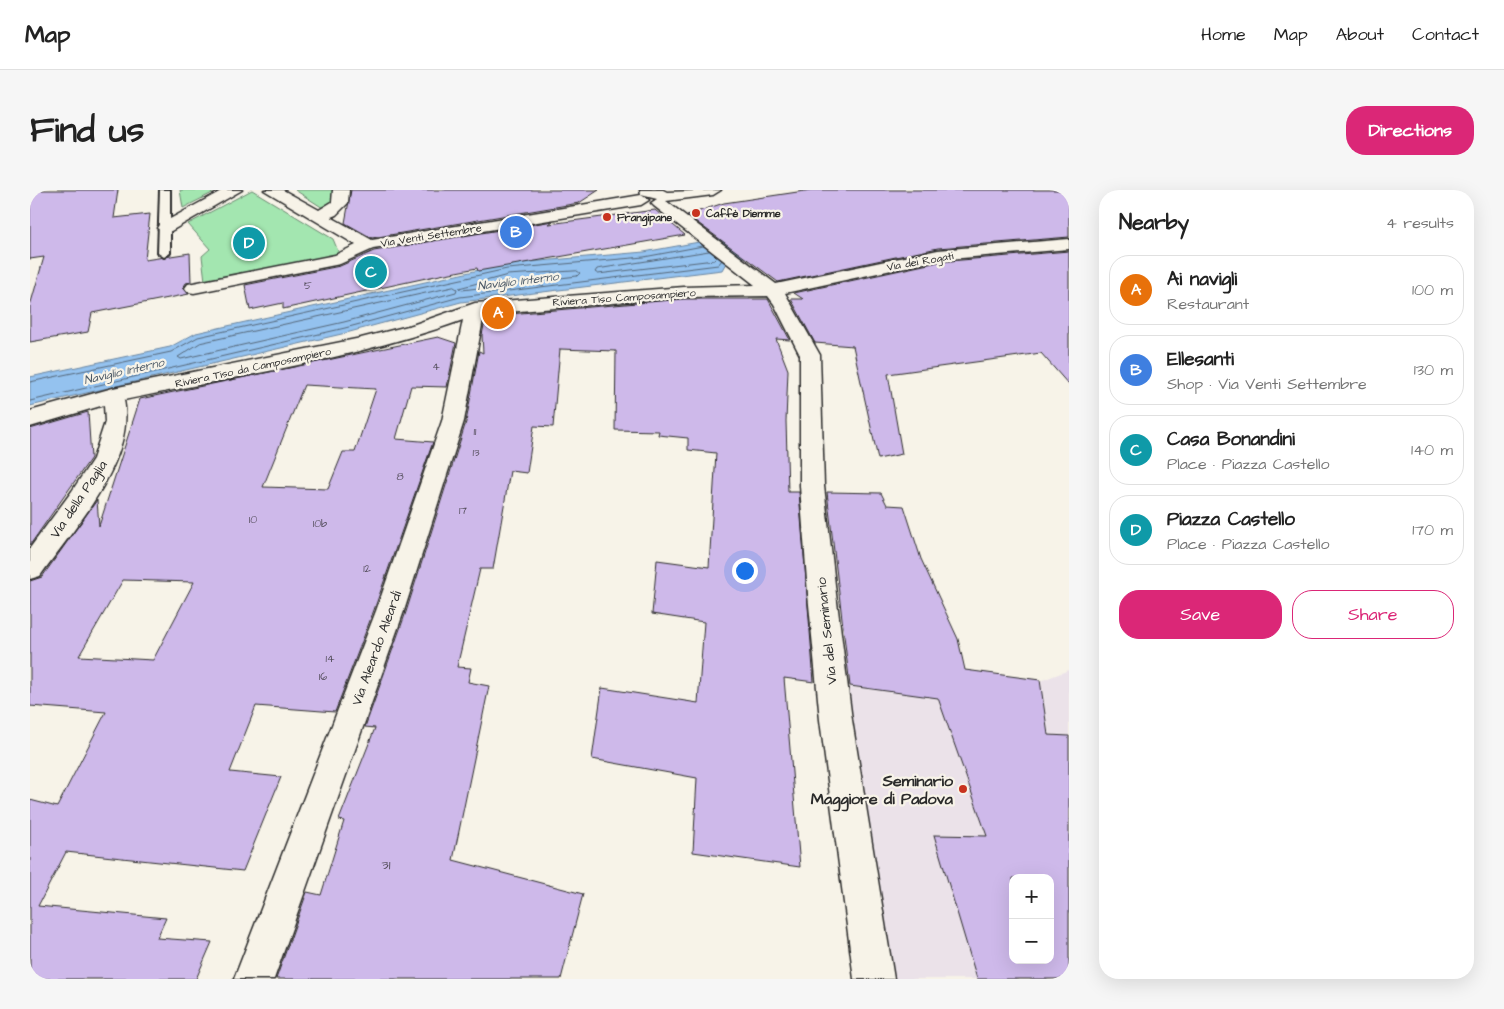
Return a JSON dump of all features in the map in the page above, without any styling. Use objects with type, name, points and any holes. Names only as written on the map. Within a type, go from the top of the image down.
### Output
[{"type":"street","points":[[165,228],[234,190]]},
{"type":"street","points":[[272,190],[369,245]]},
{"type":"street","points":[[317,216],[330,212],[340,203],[341,190]]},
{"type":"street","name":"Via Venti Settembre","points":[[194,288],[340,260],[369,245],[642,194],[648,203],[713,190]]},
{"type":"street","name":"Via del Seminario","points":[[662,200],[733,261],[773,290],[783,302],[810,355],[812,486],[823,604],[836,720],[874,979]]},
{"type":"street","name":"Via dei Rogati","points":[[773,290],[938,256],[1069,244]]},
{"type":"street","name":"Riviera Tiso Camposampiero","points":[[475,310],[684,292],[773,290]]},
{"type":"street","name":"Riviera Tiso da Camposampiero","points":[[30,419],[113,395],[362,344],[418,329],[475,310]]},
{"type":"street","name":"Via Aleardo Aleardi","points":[[254,979],[390,611],[441,459],[453,421],[475,310]]},
{"type":"street","name":"Via della Paglia","points":[[30,568],[79,500],[108,452],[116,422],[113,395]]},
{"type":"lane","points":[[164,253],[165,190]]},
{"type":"shaded area","name":"Seminario Maggiore di Padova","points":[[1069,670],[1069,979],[891,979],[838,685],[951,699],[1043,700],[1040,681]]},
{"type":"green space","points":[[180,190],[218,190],[183,208]]},
{"type":"green space","points":[[252,190],[333,239],[340,256],[205,281],[202,256],[210,249],[188,224]]},
{"type":"green space","points":[[295,190],[336,190],[335,204],[323,208]]},
{"type":"water","name":"Naviglio Interno","points":[[743,234],[764,252],[727,261],[722,270],[461,302],[346,333],[30,406],[30,377],[170,347],[196,333],[506,264],[644,252]]},
{"type":"building","points":[[30,190],[118,190],[114,218],[150,214],[145,260],[190,253],[191,282],[186,283],[183,288],[189,294],[92,313],[88,332],[30,342],[30,306],[44,257],[30,259]]},
{"type":"building","points":[[351,190],[599,190],[579,203],[372,238],[345,223]]},
{"type":"building","points":[[811,190],[1069,190],[1069,237],[938,248],[778,282],[687,215],[724,203]]},
{"type":"building","points":[[655,210],[685,235],[478,271],[477,268],[283,309],[283,303],[250,310],[245,285],[340,266],[374,251],[553,221],[549,224]]},
{"type":"building","points":[[1069,251],[1069,385],[1041,353],[888,374],[902,454],[878,459],[853,346],[815,343],[791,299],[803,299],[794,293],[938,262]]},
{"type":"building","points":[[684,299],[768,299],[790,340],[776,339],[788,370],[786,421],[788,492],[799,492],[814,682],[784,678],[800,867],[693,852],[697,778],[592,759],[602,688],[698,703],[704,622],[652,614],[657,560],[709,567],[716,453],[688,450],[688,438],[658,435],[659,431],[615,430],[616,351],[560,349],[553,427],[534,426],[527,473],[510,471],[493,569],[480,569],[457,667],[471,668],[468,682],[489,686],[453,860],[583,894],[561,979],[276,979],[307,892],[321,895],[344,821],[339,820],[375,728],[365,727],[406,612],[466,422],[479,351],[483,353],[482,335],[486,316]]},
{"type":"building","points":[[438,337],[456,343],[447,387],[411,386],[396,439],[433,442],[374,610],[335,712],[256,706],[230,772],[281,777],[243,871],[66,852],[38,906],[166,918],[157,938],[212,942],[196,979],[30,979],[30,800],[57,807],[106,712],[30,706],[30,581],[42,577],[97,500],[99,526],[140,399]],"holes":[[[304,385],[376,389],[355,452],[343,452],[328,489],[263,487]],[[123,580],[194,582],[153,660],[79,656]]]},
{"type":"building","points":[[88,412],[91,458],[30,545],[30,429]]},
{"type":"building","points":[[827,492],[881,493],[887,505],[904,506],[921,559],[958,639],[965,670],[1040,680],[1048,735],[1069,736],[1069,979],[977,979],[934,835],[987,836],[938,698],[850,686]]},
{"type":"place","name":"Caffè Diemme","points":[[696,213]]},
{"type":"place","name":"Frangipane","points":[[607,217]]},
{"type":"place","name":"Ellesanti","points":[[516,232]]},
{"type":"place","name":"Piazza Castello","points":[[249,243]]},
{"type":"place","name":"Casa Bonandini","points":[[371,272]]},
{"type":"place","name":"Ai navigli","points":[[498,313]]},
{"type":"place","name":"Seminario Maggiore di Padova","points":[[963,789]]}]
